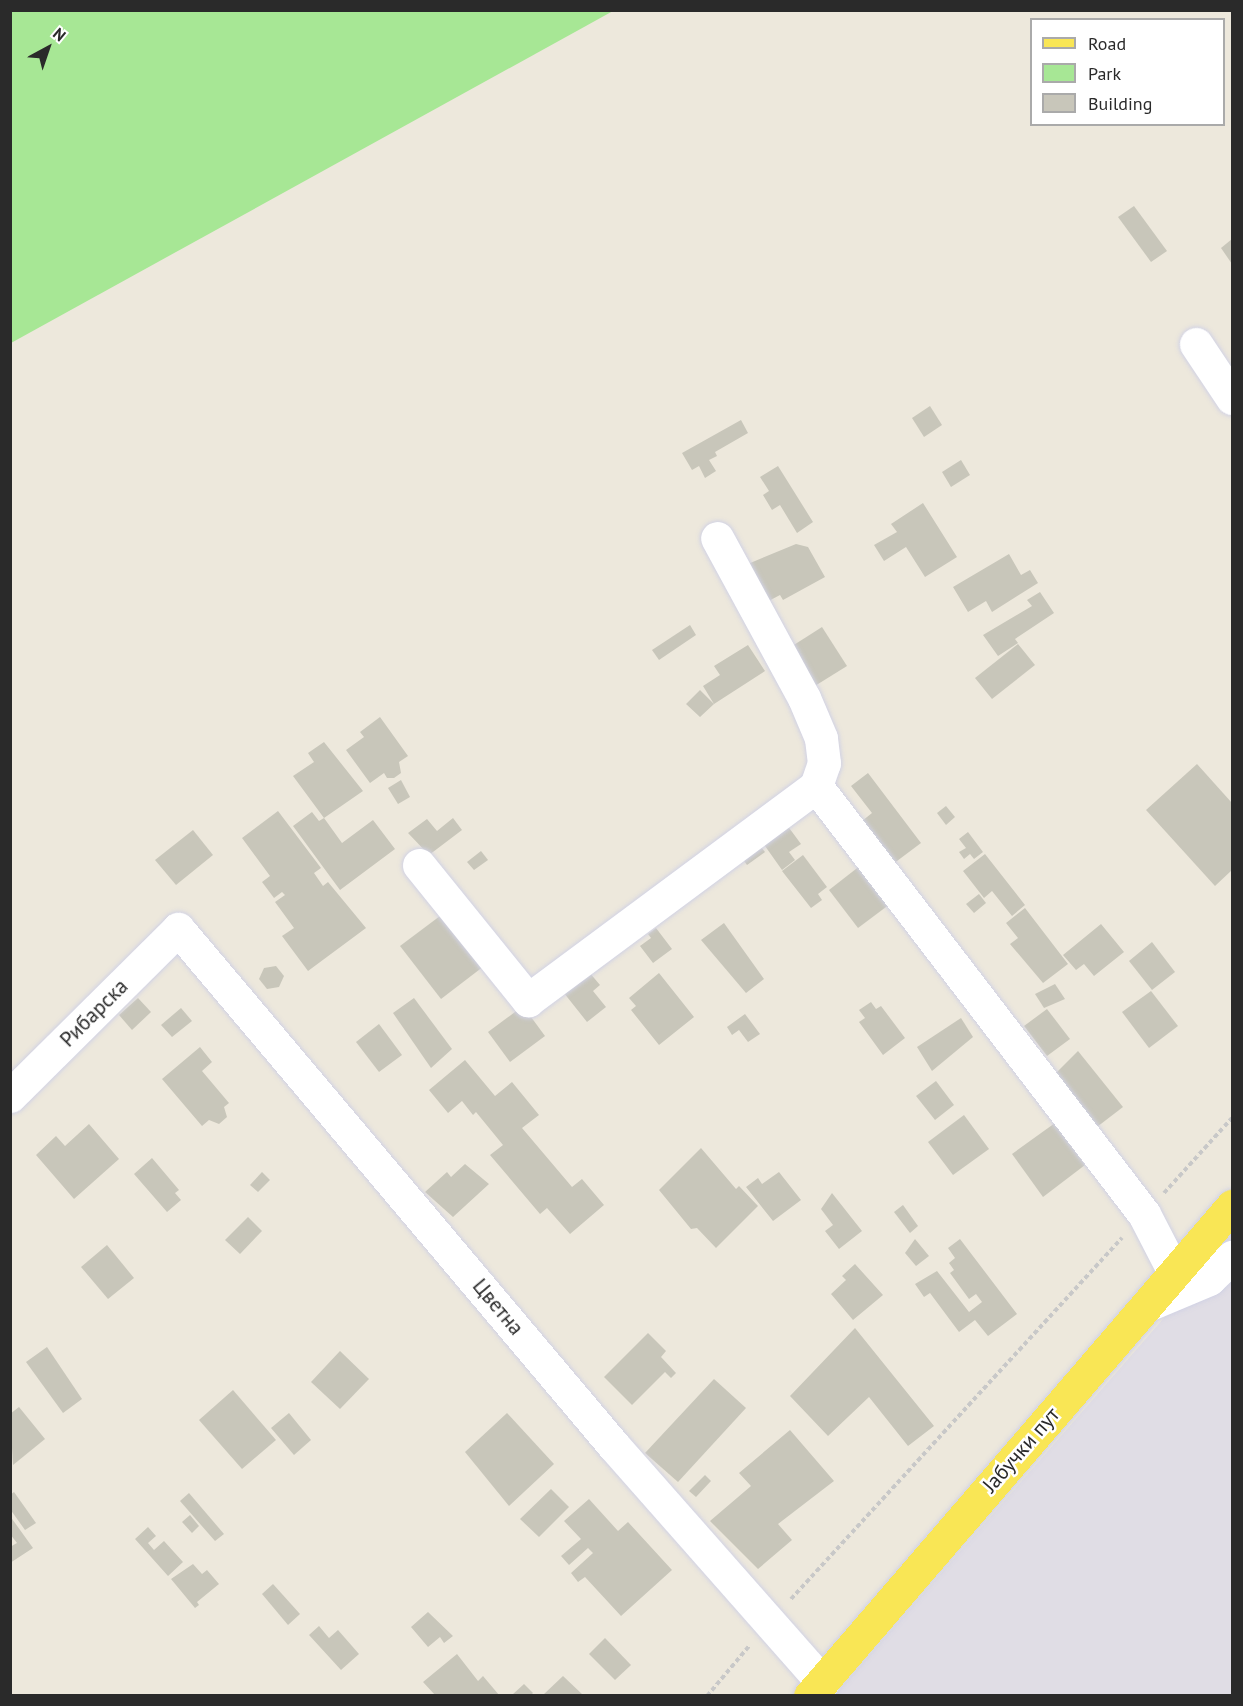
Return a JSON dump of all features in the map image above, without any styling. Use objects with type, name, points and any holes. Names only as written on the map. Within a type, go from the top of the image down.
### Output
[{"type":"main road","name":"Јабучки пут","points":[[816,1689],[1233,1206]]},
{"type":"street","points":[[1196,344],[1233,398]]},
{"type":"street","points":[[419,865],[528,1000],[816,786],[824,763],[821,738],[804,698],[717,537]]},
{"type":"street","points":[[816,786],[1144,1214],[1174,1272]]},
{"type":"street","name":"Рибарска","points":[[10,1096],[178,929]]},
{"type":"street","name":"Цветна","points":[[178,929],[768,1624],[816,1689]]},
{"type":"street","points":[[1145,1306],[1209,1279],[1233,1257]]},
{"type":"path","points":[[707,1695],[768,1624],[1233,1118]]},
{"type":"shaded area","points":[[1232,1240],[1232,1695],[835,1695]]},
{"type":"green space","points":[[11,10],[613,10],[613,11],[11,343]]},
{"type":"building","points":[[1134,206],[1167,251],[1151,262],[1118,217]]},
{"type":"building","points":[[1232,239],[1232,264],[1221,248]]},
{"type":"building","points":[[930,406],[942,425],[924,437],[912,418]]},
{"type":"building","points":[[741,420],[748,433],[715,452],[717,456],[709,460],[716,471],[705,478],[699,466],[692,470],[682,453]]},
{"type":"building","points":[[961,460],[970,475],[951,487],[942,472]]},
{"type":"building","points":[[778,466],[813,522],[797,533],[780,505],[772,510],[763,495],[769,491],[760,477]]},
{"type":"building","points":[[923,503],[957,557],[925,577],[906,547],[884,561],[874,545],[897,532],[891,524]]},
{"type":"building","points":[[796,544],[808,547],[825,577],[783,600],[780,595],[763,604],[743,566]]},
{"type":"building","points":[[1009,554],[1021,575],[1030,570],[1038,583],[992,612],[986,601],[968,612],[953,587]]},
{"type":"building","points":[[1040,592],[1054,613],[1015,639],[1018,643],[998,656],[983,635],[1032,606],[1027,600]]},
{"type":"building","points":[[690,625],[696,635],[659,660],[652,650]]},
{"type":"building","points":[[822,627],[847,666],[810,689],[786,650]]},
{"type":"building","points":[[1018,644],[1035,665],[992,699],[975,678]]},
{"type":"building","points":[[748,645],[765,671],[714,704],[703,686],[720,675],[714,666]]},
{"type":"building","points":[[700,690],[714,704],[700,717],[686,704]]},
{"type":"building","points":[[380,717],[408,756],[399,762],[401,773],[394,778],[387,778],[384,773],[370,783],[346,750],[364,737],[360,732]]},
{"type":"building","points":[[324,742],[363,791],[324,818],[293,776],[314,762],[308,753]]},
{"type":"building","points":[[1197,764],[1232,803],[1232,870],[1215,886],[1146,810]]},
{"type":"building","points":[[868,773],[921,843],[889,867],[857,825],[872,813],[851,786]]},
{"type":"building","points":[[401,780],[410,797],[398,804],[388,788]]},
{"type":"building","points":[[946,806],[955,817],[946,825],[937,813]]},
{"type":"building","points":[[278,811],[321,868],[314,873],[323,886],[328,882],[366,928],[308,971],[282,936],[294,928],[275,902],[285,895],[282,892],[274,898],[262,882],[270,876],[242,838]]},
{"type":"building","points":[[312,812],[319,821],[324,818],[342,843],[373,820],[395,849],[340,890],[293,826]]},
{"type":"building","points":[[453,818],[462,830],[429,855],[408,833],[427,819],[437,831]]},
{"type":"building","points":[[784,821],[801,844],[789,852],[795,860],[782,870],[760,839]]},
{"type":"building","points":[[193,830],[213,855],[176,885],[155,860]]},
{"type":"building","points":[[968,832],[983,852],[974,859],[970,854],[964,859],[959,852],[966,848],[959,839]]},
{"type":"building","points":[[756,841],[765,852],[747,865],[739,854]]},
{"type":"building","points":[[481,851],[488,860],[474,870],[467,862]]},
{"type":"building","points":[[985,854],[1025,905],[1012,916],[992,891],[984,898],[963,871]]},
{"type":"building","points":[[803,855],[827,887],[818,894],[822,900],[811,908],[782,871]]},
{"type":"building","points":[[861,865],[890,904],[858,928],[829,890]]},
{"type":"building","points":[[979,894],[986,903],[974,913],[966,904]]},
{"type":"building","points":[[1025,908],[1068,964],[1043,983],[1010,944],[1018,938],[1006,923]]},
{"type":"building","points":[[448,910],[488,963],[441,999],[400,946]]},
{"type":"building","points":[[724,923],[764,979],[746,993],[701,940]]},
{"type":"building","points":[[1101,924],[1124,952],[1094,976],[1084,964],[1076,970],[1063,955]]},
{"type":"building","points":[[656,928],[672,949],[653,963],[640,946],[651,938],[648,934]]},
{"type":"building","points":[[1152,942],[1175,972],[1152,990],[1129,961]]},
{"type":"building","points":[[276,966],[284,976],[279,987],[267,989],[259,979],[264,968]]},
{"type":"building","points":[[589,972],[600,985],[593,991],[606,1007],[587,1022],[560,988]]},
{"type":"building","points":[[659,973],[694,1017],[659,1045],[631,1010],[636,1006],[629,998]]},
{"type":"building","points":[[1055,984],[1065,999],[1044,1008],[1035,994]]},
{"type":"building","points":[[1151,991],[1178,1026],[1149,1048],[1122,1012]]},
{"type":"building","points":[[138,998],[151,1012],[132,1030],[119,1015]]},
{"type":"building","points":[[414,998],[452,1049],[431,1068],[393,1013]]},
{"type":"building","points":[[871,1002],[876,1009],[881,1006],[905,1038],[883,1055],[859,1022],[865,1018],[859,1010]]},
{"type":"building","points":[[523,1006],[545,1036],[510,1062],[488,1032]]},
{"type":"building","points":[[181,1008],[192,1021],[172,1037],[161,1025]]},
{"type":"building","points":[[1047,1009],[1070,1039],[1047,1056],[1024,1026]]},
{"type":"building","points":[[745,1014],[760,1034],[748,1042],[739,1030],[732,1035],[727,1027]]},
{"type":"building","points":[[961,1018],[973,1037],[932,1071],[917,1047]]},
{"type":"building","points":[[379,1024],[402,1055],[379,1072],[356,1042]]},
{"type":"building","points":[[200,1047],[212,1062],[202,1071],[229,1103],[224,1107],[227,1117],[219,1124],[209,1120],[202,1126],[162,1079]]},
{"type":"building","points":[[1078,1051],[1123,1107],[1093,1130],[1054,1075]]},
{"type":"building","points":[[465,1060],[495,1096],[512,1082],[539,1115],[522,1128],[572,1187],[582,1179],[604,1205],[570,1234],[547,1208],[540,1214],[490,1155],[503,1145],[476,1112],[473,1115],[462,1101],[448,1113],[429,1090]]},
{"type":"building","points":[[936,1081],[954,1105],[935,1120],[916,1096]]},
{"type":"building","points":[[964,1115],[989,1149],[953,1175],[928,1142]]},
{"type":"building","points":[[1055,1123],[1085,1165],[1043,1197],[1012,1154]]},
{"type":"building","points":[[89,1124],[119,1159],[74,1199],[36,1155],[56,1136],[65,1146]]},
{"type":"building","points":[[701,1148],[736,1189],[739,1186],[758,1206],[716,1248],[697,1228],[691,1229],[659,1190]]},
{"type":"building","points":[[152,1158],[179,1190],[175,1193],[181,1200],[167,1212],[134,1174]]},
{"type":"building","points":[[465,1164],[489,1184],[453,1217],[425,1192],[447,1172],[451,1177]]},
{"type":"building","points":[[262,1172],[270,1180],[258,1192],[250,1185]]},
{"type":"building","points":[[779,1172],[801,1200],[773,1221],[746,1187],[758,1178],[762,1184]]},
{"type":"building","points":[[832,1193],[862,1231],[839,1249],[825,1231],[833,1225],[821,1209]]},
{"type":"building","points":[[903,1205],[918,1226],[910,1233],[894,1212]]},
{"type":"building","points":[[248,1217],[262,1231],[240,1254],[225,1240]]},
{"type":"building","points":[[915,1239],[929,1256],[916,1266],[905,1253]]},
{"type":"building","points":[[960,1239],[1017,1314],[988,1336],[975,1320],[959,1332],[930,1293],[924,1297],[915,1284],[937,1271],[969,1312],[982,1302],[976,1294],[969,1299],[950,1273],[954,1270],[949,1263],[955,1258],[948,1248]]},
{"type":"building","points":[[107,1245],[134,1278],[108,1299],[81,1267]]},
{"type":"building","points":[[855,1264],[883,1295],[853,1320],[831,1294],[846,1280],[842,1276]]},
{"type":"building","points":[[855,1328],[934,1426],[908,1446],[869,1397],[828,1436],[790,1396]]},
{"type":"building","points":[[648,1333],[666,1351],[661,1357],[676,1373],[671,1378],[665,1372],[632,1405],[604,1377]]},
{"type":"building","points":[[47,1347],[82,1399],[63,1413],[26,1362]]},
{"type":"building","points":[[340,1351],[369,1379],[340,1409],[311,1382]]},
{"type":"building","points":[[714,1379],[746,1408],[678,1482],[645,1453]]},
{"type":"building","points":[[233,1390],[276,1440],[242,1469],[199,1420]]},
{"type":"building","points":[[19,1407],[45,1439],[13,1465],[10,1414]]},
{"type":"building","points":[[289,1413],[311,1440],[294,1455],[271,1428]]},
{"type":"building","points":[[507,1413],[554,1464],[509,1506],[465,1452]]},
{"type":"building","points":[[790,1430],[834,1481],[778,1524],[792,1540],[758,1569],[710,1521],[751,1486],[739,1473]]},
{"type":"building","points":[[705,1475],[711,1481],[696,1497],[689,1491]]},
{"type":"building","points":[[551,1489],[569,1507],[539,1537],[520,1519]]},
{"type":"building","points":[[14,1492],[36,1523],[25,1530],[10,1509],[10,1495]]},
{"type":"building","points":[[189,1493],[224,1534],[215,1541],[180,1501]]},
{"type":"building","points":[[589,1499],[618,1531],[628,1522],[672,1570],[621,1616],[585,1577],[578,1582],[571,1573],[593,1553],[588,1548],[569,1565],[561,1556],[581,1539],[564,1521]]},
{"type":"building","points":[[190,1515],[199,1526],[192,1533],[182,1522]]},
{"type":"building","points":[[10,1516],[33,1548],[10,1563],[10,1547],[17,1543],[10,1534]]},
{"type":"building","points":[[148,1527],[156,1536],[148,1543],[154,1550],[164,1541],[183,1562],[168,1576],[135,1539]]},
{"type":"building","points":[[193,1564],[202,1574],[207,1570],[219,1584],[197,1602],[199,1605],[195,1608],[171,1579]]},
{"type":"building","points":[[273,1584],[300,1614],[288,1625],[262,1594]]},
{"type":"building","points":[[428,1612],[453,1636],[444,1643],[440,1637],[428,1647],[411,1627]]},
{"type":"building","points":[[319,1626],[329,1638],[338,1630],[359,1654],[341,1670],[309,1635]]},
{"type":"building","points":[[605,1638],[631,1665],[615,1680],[589,1654]]},
{"type":"building","points":[[457,1654],[478,1681],[483,1676],[499,1695],[435,1695],[423,1682]]},
{"type":"building","points":[[563,1676],[583,1695],[543,1695]]},
{"type":"building","points":[[524,1684],[533,1693],[531,1695],[512,1695]]}]
